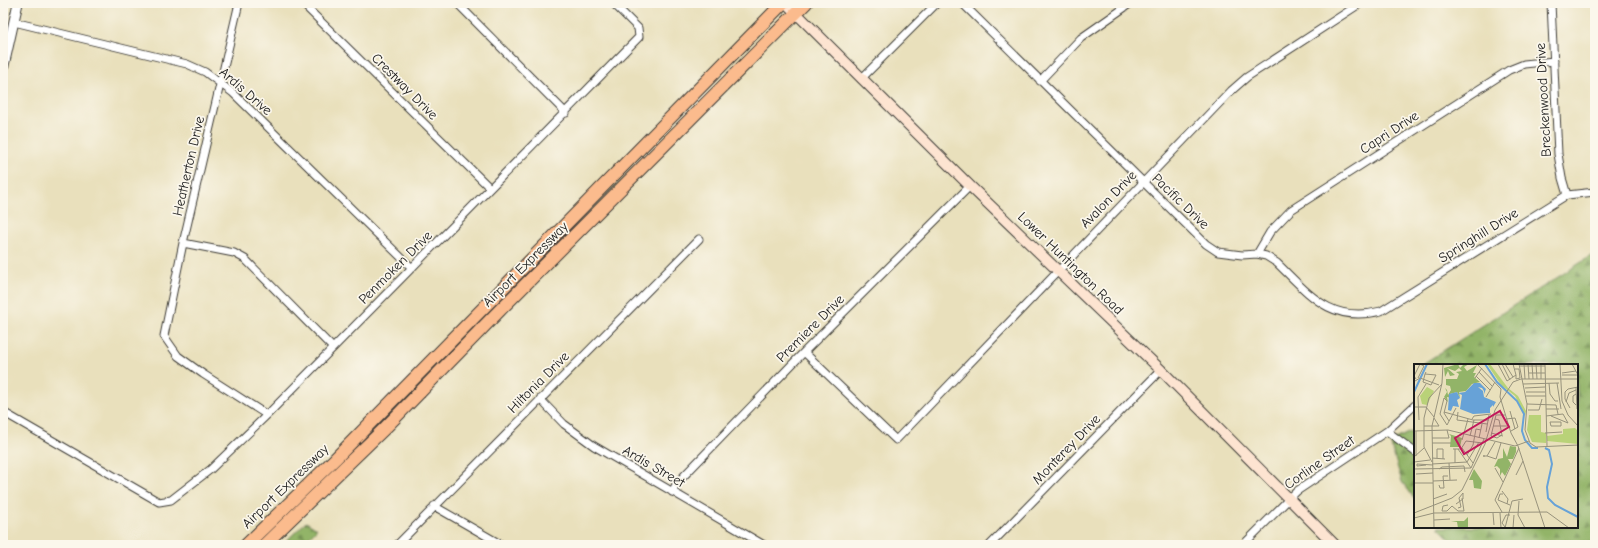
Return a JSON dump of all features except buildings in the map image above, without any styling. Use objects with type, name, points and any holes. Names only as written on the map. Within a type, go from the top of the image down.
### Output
[{"type":"main road","name":"Lower Huntington Road","points":[[784,3],[970,186],[1161,370],[1335,545]]},
{"type":"main road","name":"Airport Expressway","points":[[246,545],[335,459],[604,184],[784,3]]},
{"type":"main road","name":"Airport Expressway","points":[[264,545],[385,428],[806,3]]},
{"type":"street","points":[[3,70],[18,3]]},
{"type":"street","name":"Heatherton Drive","points":[[239,3],[183,243],[164,336],[178,356],[203,374],[268,415]]},
{"type":"street","name":"Crestway Drive","points":[[302,3],[490,188]]},
{"type":"street","points":[[457,3],[566,113]]},
{"type":"street","points":[[613,3],[619,9],[625,3]]},
{"type":"street","points":[[861,79],[938,3]]},
{"type":"street","name":"Pacific Drive","points":[[962,3],[1213,249],[1218,252],[1242,256],[1257,254],[1266,256],[1277,262],[1314,299],[1326,307],[1352,315],[1366,315],[1381,311]]},
{"type":"street","points":[[1040,81],[1081,38],[1131,3]]},
{"type":"street","name":"Avalon Drive","points":[[804,352],[896,440],[1142,181],[1231,91],[1247,77],[1361,3]]},
{"type":"street","name":"Breckenwood Drive","points":[[1551,3],[1558,154],[1562,178],[1567,195]]},
{"type":"street","name":"Penmoken Drive","points":[[3,412],[159,502],[171,500],[211,469],[268,415],[639,37],[638,28],[619,9]]},
{"type":"street","name":"Ardis Drive","points":[[14,22],[187,64],[205,72],[233,93],[412,268]]},
{"type":"street","name":"Capri Drive","points":[[1257,254],[1270,232],[1291,210],[1510,70],[1524,64],[1554,61]]},
{"type":"street","name":"Premiere Drive","points":[[672,492],[677,483],[804,352],[970,186]]},
{"type":"street","name":"Springhill Drive","points":[[1381,311],[1567,195],[1593,192]]},
{"type":"street","name":"Hiltonia Drive","points":[[397,545],[699,239]]},
{"type":"street","points":[[183,243],[234,253],[245,260],[333,348]]},
{"type":"street","name":"Monterey Drive","points":[[990,545],[1161,370]]},
{"type":"street","name":"Ardis Street","points":[[540,399],[579,436],[764,545]]},
{"type":"street","name":"Corline Street","points":[[1243,545],[1297,491],[1387,431],[1414,406]]},
{"type":"street","points":[[1387,431],[1414,451]]},
{"type":"street","points":[[434,506],[502,545]]},
{"type":"green space","points":[[1594,254],[1595,545],[1456,545],[1439,528],[1578,528],[1578,364],[1423,364]]},
{"type":"green space","points":[[1410,432],[1414,434],[1414,498],[1402,482],[1390,442]]},
{"type":"green space","points":[[306,522],[317,529],[301,545],[282,545]]}]
